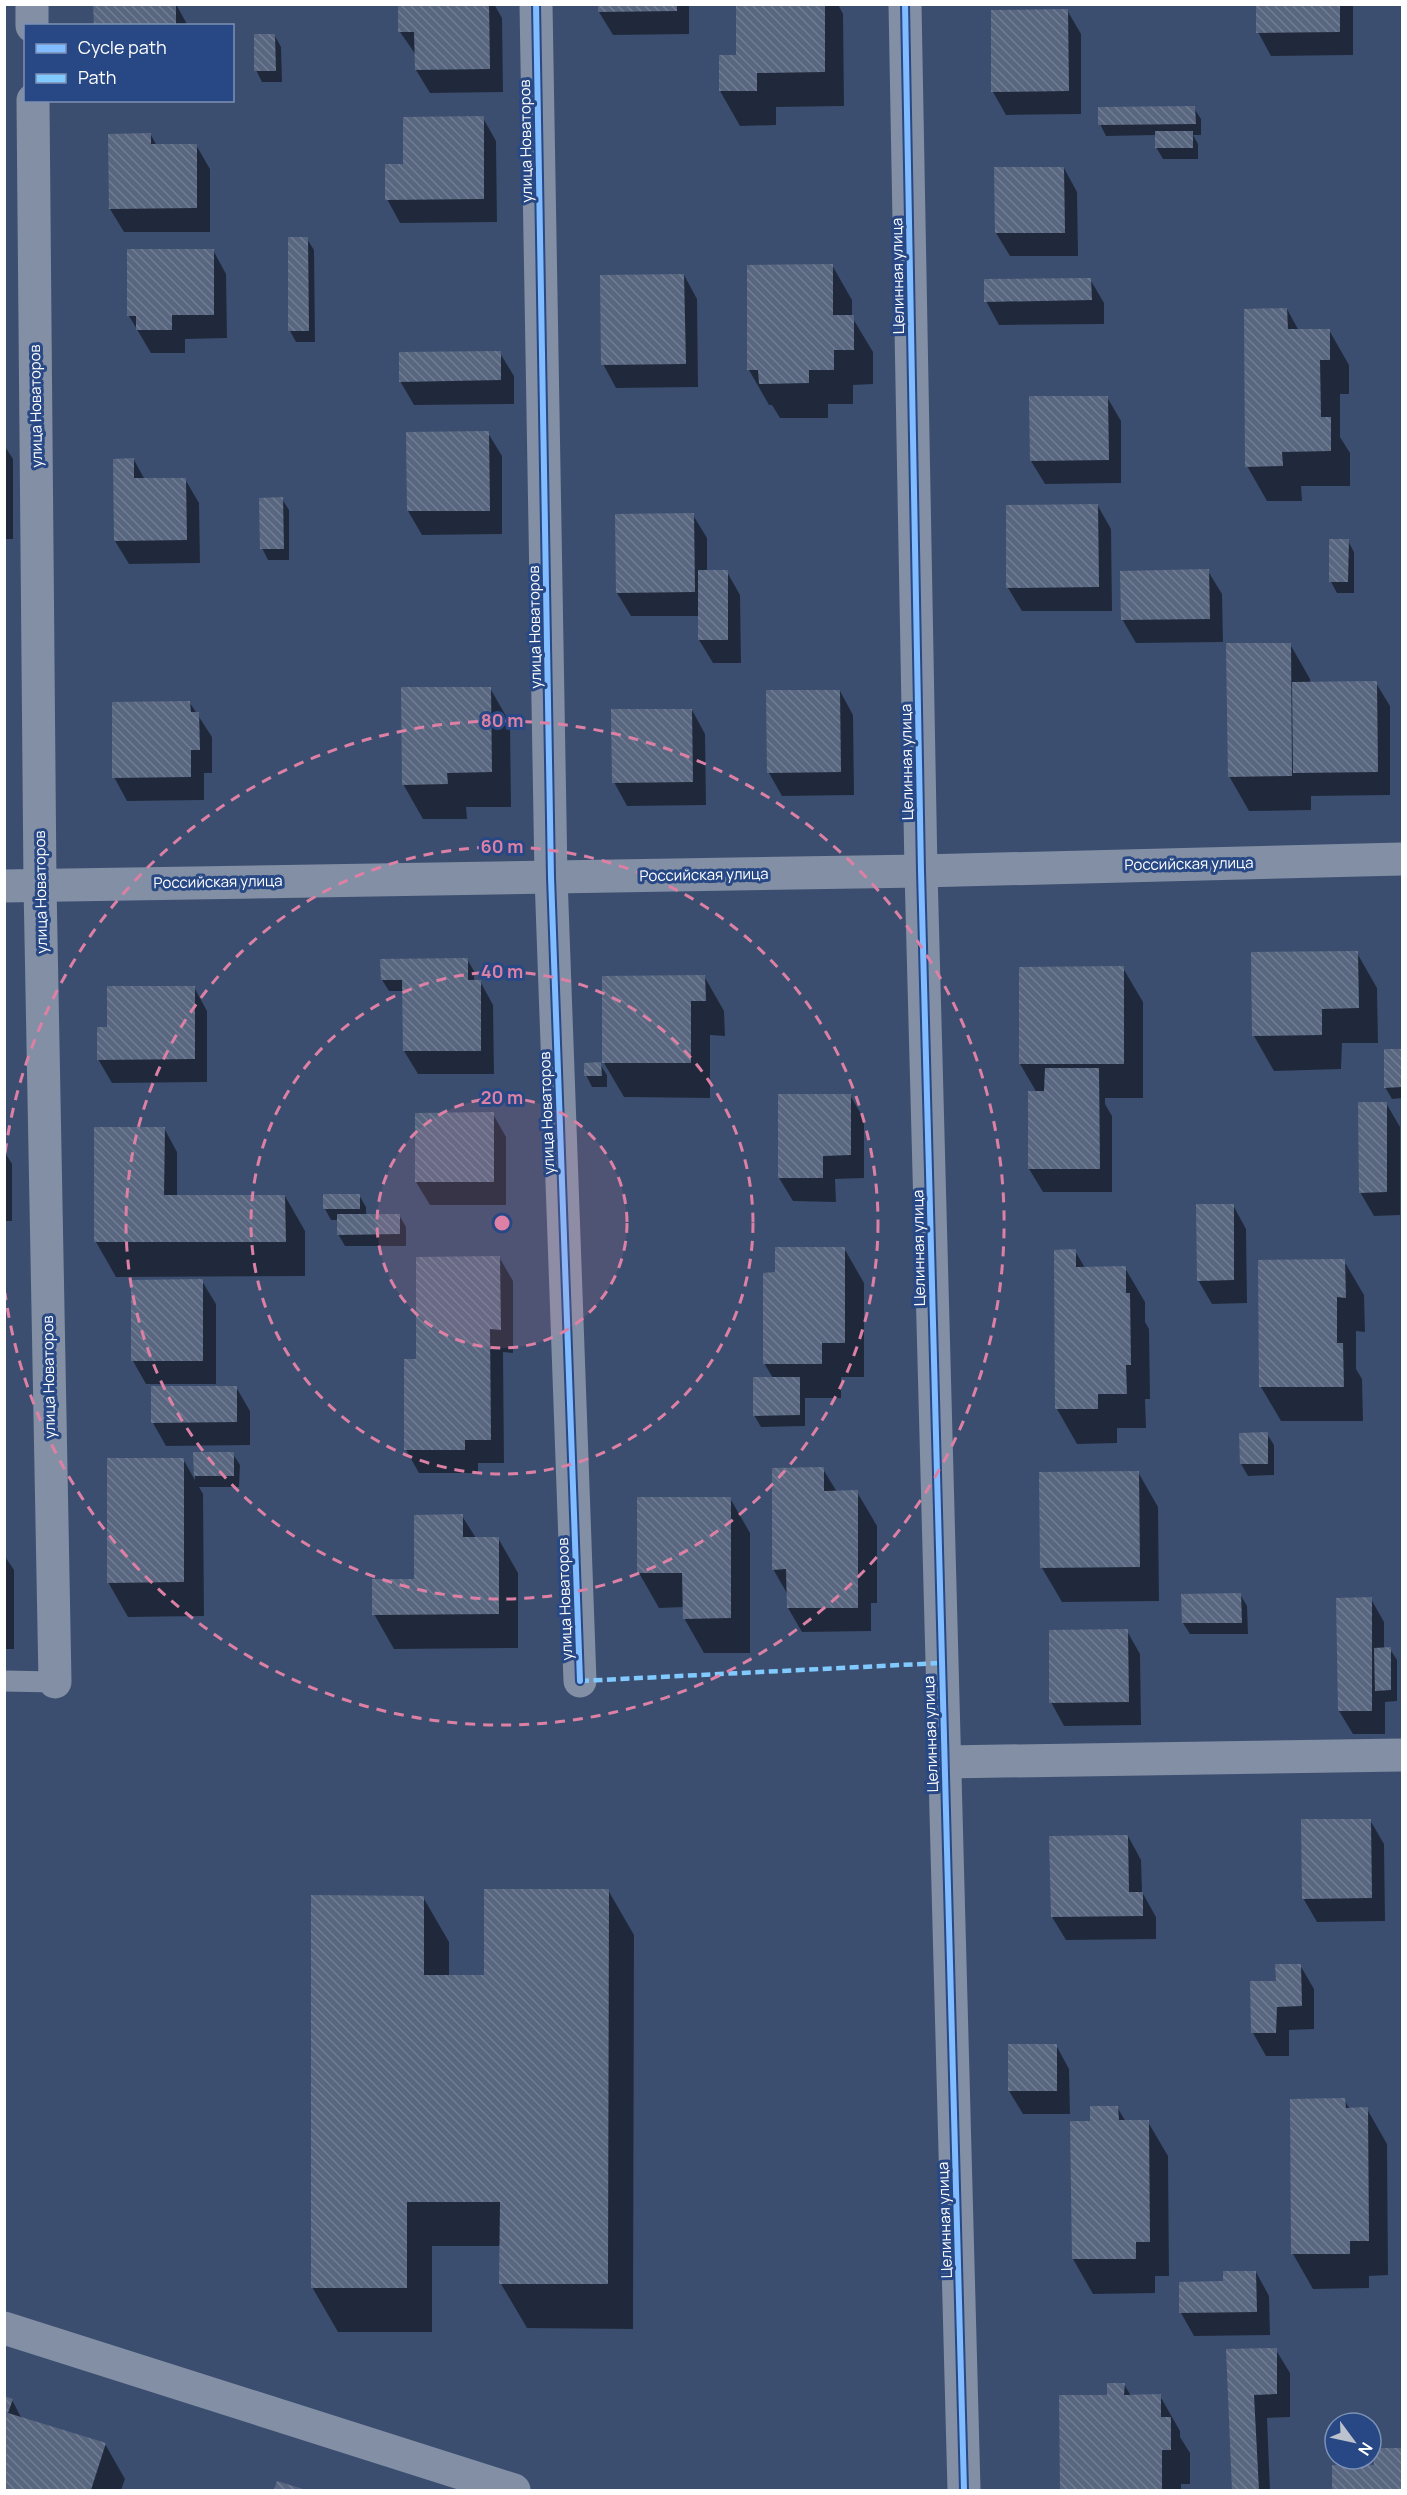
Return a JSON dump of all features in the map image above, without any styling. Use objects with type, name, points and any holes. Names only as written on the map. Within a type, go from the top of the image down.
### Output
[{"type":"street","points":[[32,4],[32,24]]},
{"type":"street","name":"улица Новаторов","points":[[536,4],[551,877],[580,1681]]},
{"type":"street","name":"Целинная улица","points":[[905,4],[921,871],[964,2490]]},
{"type":"street","name":"улица Новаторов","points":[[33,102],[40,885],[55,1682]]},
{"type":"street","name":"Российская улица","points":[[4,886],[921,871],[1402,859]]},
{"type":"street","points":[[944,1762],[1402,1755]]},
{"type":"street","points":[[4,2328],[514,2490]]},
{"type":"lane","points":[[4,1681],[55,1682]]},
{"type":"building","points":[[93,4],[176,4],[176,24],[94,24]]},
{"type":"building","points":[[398,4],[489,4],[490,69],[415,70],[414,32],[398,32]]},
{"type":"building","points":[[736,4],[825,4],[825,72],[757,73],[757,91],[719,91],[719,55],[736,55]]},
{"type":"building","points":[[1256,4],[1340,4],[1340,32],[1256,33]]},
{"type":"building","points":[[598,5],[677,5],[677,11],[598,12]]},
{"type":"building","points":[[1068,9],[1069,91],[991,92],[991,10]]},
{"type":"building","points":[[254,34],[275,34],[276,71],[254,71]]},
{"type":"building","points":[[1195,106],[1196,124],[1098,125],[1098,107]]},
{"type":"building","points":[[484,116],[484,199],[385,200],[385,164],[403,164],[403,117]]},
{"type":"building","points":[[1155,131],[1193,131],[1193,148],[1155,148]]},
{"type":"building","points":[[151,133],[151,144],[197,144],[197,208],[109,209],[108,134]]},
{"type":"building","points":[[994,167],[1064,167],[1065,233],[995,233]]},
{"type":"building","points":[[288,237],[308,237],[309,331],[288,331]]},
{"type":"building","points":[[127,249],[214,249],[214,315],[172,315],[172,330],[136,330],[136,316],[127,316]]},
{"type":"building","points":[[833,264],[833,315],[854,315],[854,350],[834,350],[834,370],[809,370],[809,383],[759,384],[758,370],[747,370],[747,265]]},
{"type":"building","points":[[684,274],[686,364],[601,365],[600,275]]},
{"type":"building","points":[[1091,278],[1092,300],[984,302],[984,279]]},
{"type":"building","points":[[1287,308],[1288,329],[1330,329],[1330,360],[1320,360],[1321,417],[1331,417],[1331,451],[1282,452],[1283,466],[1245,467],[1244,309]]},
{"type":"building","points":[[501,351],[501,380],[399,382],[399,352]]},
{"type":"building","points":[[1029,396],[1108,396],[1109,460],[1030,461]]},
{"type":"building","points":[[489,431],[490,511],[407,511],[406,432]]},
{"type":"building","points":[[134,458],[134,478],[186,478],[187,540],[114,541],[113,459]]},
{"type":"building","points":[[283,497],[284,549],[260,549],[259,498]]},
{"type":"building","points":[[1098,504],[1099,587],[1006,588],[1006,505]]},
{"type":"building","points":[[694,513],[695,592],[616,593],[615,514]]},
{"type":"building","points":[[1329,539],[1349,539],[1348,582],[1329,582]]},
{"type":"building","points":[[1209,569],[1210,619],[1121,620],[1120,571]]},
{"type":"building","points":[[698,570],[728,570],[728,640],[698,640]]},
{"type":"building","points":[[1226,643],[1291,643],[1292,776],[1228,777]]},
{"type":"building","points":[[1377,681],[1378,772],[1293,773],[1292,682]]},
{"type":"building","points":[[401,687],[491,687],[492,772],[447,773],[448,784],[402,785]]},
{"type":"building","points":[[766,690],[840,690],[841,772],[767,773]]},
{"type":"building","points":[[190,701],[191,712],[199,712],[200,750],[191,750],[191,777],[112,778],[112,702]]},
{"type":"building","points":[[611,709],[692,709],[693,782],[612,783]]},
{"type":"building","points":[[1358,951],[1359,1008],[1322,1009],[1322,1035],[1252,1036],[1251,952]]},
{"type":"building","points":[[468,958],[468,980],[481,980],[481,1051],[403,1051],[402,980],[381,980],[380,959]]},
{"type":"building","points":[[1124,966],[1124,1064],[1019,1064],[1019,967]]},
{"type":"building","points":[[705,975],[706,1001],[691,1001],[691,1063],[602,1063],[602,976]]},
{"type":"building","points":[[107,986],[195,986],[195,1059],[97,1060],[97,1027],[107,1027]]},
{"type":"building","points":[[1384,1049],[1402,1049],[1402,1087],[1384,1088]]},
{"type":"building","points":[[601,1062],[602,1076],[584,1076],[584,1063]]},
{"type":"building","points":[[1045,1068],[1099,1068],[1100,1169],[1028,1169],[1028,1091],[1044,1091]]},
{"type":"building","points":[[778,1094],[851,1094],[851,1155],[823,1156],[823,1178],[778,1178]]},
{"type":"building","points":[[1358,1102],[1387,1102],[1387,1192],[1359,1193]]},
{"type":"building","points":[[494,1112],[494,1182],[415,1182],[415,1113]]},
{"type":"building","points":[[94,1127],[165,1127],[164,1195],[285,1195],[286,1242],[94,1242]]},
{"type":"building","points":[[323,1194],[360,1194],[360,1209],[323,1209]]},
{"type":"building","points":[[1196,1204],[1234,1204],[1234,1280],[1197,1281]]},
{"type":"building","points":[[337,1214],[400,1214],[400,1234],[337,1235]]},
{"type":"building","points":[[775,1247],[845,1247],[845,1343],[822,1343],[822,1364],[763,1364],[763,1273],[775,1272]]},
{"type":"building","points":[[1076,1249],[1076,1267],[1126,1266],[1126,1293],[1130,1293],[1131,1365],[1126,1365],[1127,1394],[1098,1394],[1098,1409],[1055,1409],[1054,1250]]},
{"type":"building","points":[[500,1256],[501,1330],[490,1329],[491,1440],[465,1440],[465,1450],[404,1450],[404,1359],[416,1359],[416,1257]]},
{"type":"building","points":[[1345,1259],[1346,1298],[1337,1297],[1337,1343],[1343,1343],[1344,1387],[1259,1387],[1258,1260]]},
{"type":"building","points":[[203,1279],[203,1361],[131,1361],[131,1280]]},
{"type":"building","points":[[753,1377],[800,1377],[800,1415],[753,1416]]},
{"type":"building","points":[[151,1386],[237,1386],[237,1422],[151,1423]]},
{"type":"building","points":[[1268,1432],[1268,1464],[1240,1464],[1239,1433]]},
{"type":"building","points":[[193,1452],[234,1452],[234,1476],[194,1476]]},
{"type":"building","points":[[107,1458],[184,1458],[184,1582],[107,1583]]},
{"type":"building","points":[[824,1467],[824,1491],[858,1490],[858,1608],[787,1608],[786,1569],[772,1570],[772,1468]]},
{"type":"building","points":[[1139,1471],[1140,1567],[1040,1568],[1039,1472]]},
{"type":"building","points":[[637,1497],[731,1497],[731,1618],[683,1619],[682,1573],[637,1573]]},
{"type":"building","points":[[463,1514],[463,1537],[499,1537],[499,1614],[372,1615],[372,1579],[414,1579],[414,1515]]},
{"type":"building","points":[[1241,1593],[1242,1623],[1182,1623],[1181,1594]]},
{"type":"building","points":[[1372,1597],[1372,1711],[1338,1711],[1336,1598]]},
{"type":"building","points":[[1128,1629],[1129,1702],[1049,1703],[1049,1630]]},
{"type":"building","points":[[1391,1647],[1391,1690],[1375,1691],[1374,1648]]},
{"type":"building","points":[[1301,1819],[1371,1819],[1372,1898],[1302,1899]]},
{"type":"building","points":[[1128,1835],[1129,1892],[1143,1892],[1143,1916],[1051,1917],[1049,1836]]},
{"type":"building","points":[[484,1889],[609,1889],[608,2284],[499,2284],[500,2202],[407,2202],[407,2288],[311,2288],[311,1895],[424,1896],[424,1975],[484,1975]]},
{"type":"building","points":[[1275,1964],[1301,1964],[1302,2006],[1277,2007],[1276,2033],[1251,2033],[1250,1981],[1276,1981]]},
{"type":"building","points":[[1008,2044],[1057,2044],[1057,2091],[1008,2091]]},
{"type":"building","points":[[1345,2098],[1346,2108],[1368,2107],[1369,2241],[1350,2241],[1350,2254],[1291,2254],[1290,2099]]},
{"type":"building","points":[[1090,2106],[1118,2106],[1119,2120],[1149,2120],[1150,2242],[1136,2242],[1136,2259],[1072,2259],[1070,2121],[1090,2121]]},
{"type":"building","points":[[1223,2271],[1256,2271],[1257,2312],[1179,2313],[1179,2282],[1223,2281]]},
{"type":"building","points":[[1277,2348],[1277,2394],[1254,2395],[1259,2490],[1232,2490],[1226,2349]]},
{"type":"building","points":[[1107,2383],[1125,2383],[1124,2395],[1161,2394],[1161,2417],[1171,2417],[1171,2450],[1162,2450],[1162,2489],[1060,2490],[1059,2395],[1107,2395]]},
{"type":"building","points":[[4,2396],[13,2399],[8,2413],[106,2443],[91,2490],[4,2490]]},
{"type":"building","points":[[1383,2448],[1402,2448],[1402,2490],[1332,2490],[1332,2471],[1383,2471]]},
{"type":"building","points":[[277,2481],[306,2490],[274,2490]]},
{"type":"marked path","points":[[580,1681],[941,1663]]},
{"type":"cycle path","points":[[536,4],[551,877],[580,1681]]},
{"type":"cycle path","points":[[905,4],[921,871],[964,2490]]}]
